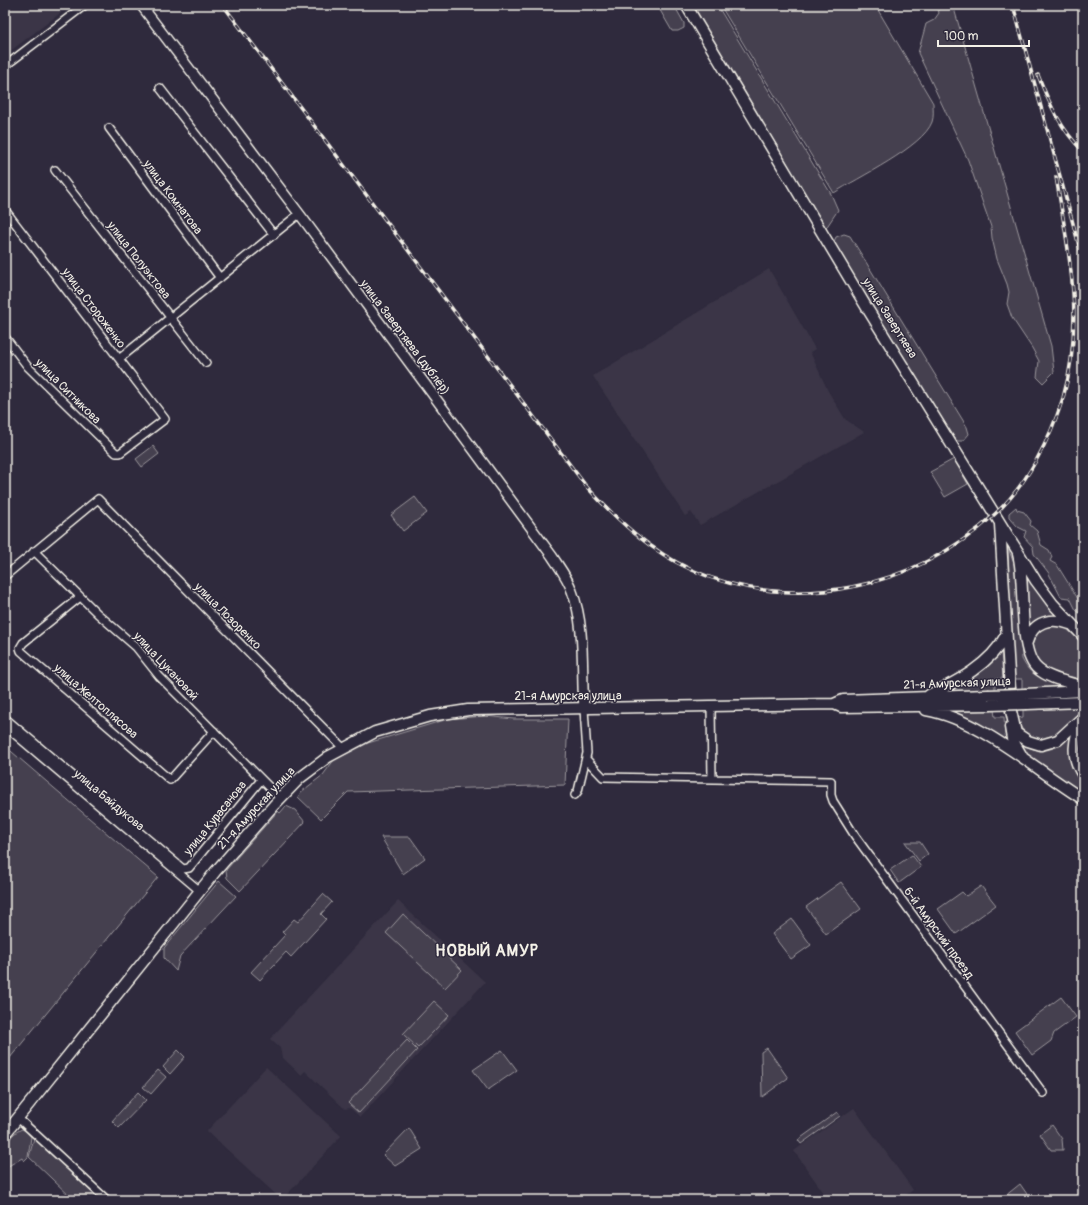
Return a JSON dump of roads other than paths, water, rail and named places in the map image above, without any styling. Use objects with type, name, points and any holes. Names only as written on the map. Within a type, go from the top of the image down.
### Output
[{"type":"main road","name":"улица Завертяева","points":[[686,5],[867,308],[1045,593],[1070,624],[1083,636]]},
{"type":"main road","points":[[1000,520],[1010,690]]},
{"type":"main road","points":[[1002,546],[1008,542],[1014,543],[1020,567],[1026,644],[1029,658],[1037,669],[1046,674],[1083,687]]},
{"type":"main road","points":[[1026,644],[1030,633],[1043,622],[1052,620],[1070,624]]},
{"type":"main road","points":[[1007,633],[997,651],[988,659],[923,702],[926,710],[954,718],[971,725],[1083,799]]},
{"type":"main road","name":"21-я Амурская улица","points":[[1026,699],[1083,691]]},
{"type":"main road","name":"21-я Амурская улица","points":[[5,1134],[200,891],[280,798],[314,766],[343,748],[375,732],[408,721],[449,712],[486,710],[834,704],[843,700],[923,702],[1026,699],[1083,702]]},
{"type":"main road","points":[[1025,761],[1012,739],[1010,730],[1011,714],[1014,729],[1019,736],[1028,741],[1041,745],[1058,740],[1083,718]]},
{"type":"main road","points":[[1083,718],[1074,745],[1076,760],[1083,775]]},
{"type":"street","points":[[5,66],[85,5]]},
{"type":"street","name":"улица Завертяева (дублёр)","points":[[141,5],[299,214],[564,574],[572,590],[580,622],[584,709]]},
{"type":"street","points":[[160,88],[274,235]]},
{"type":"street","name":"улица Комнатова","points":[[109,128],[220,278]]},
{"type":"street","name":"улица Полуэктова","points":[[55,170],[206,363]]},
{"type":"street","name":"улица Стороженко","points":[[5,210],[165,419]]},
{"type":"street","points":[[119,359],[299,214]]},
{"type":"street","name":"улица Ситникова","points":[[5,337],[28,367],[112,452],[120,453],[165,419]]},
{"type":"street","name":"улица Лозоренко","points":[[34,551],[98,499],[343,748]]},
{"type":"street","points":[[5,576],[34,551]]},
{"type":"street","name":"улица Цукановой","points":[[34,551],[80,596],[136,647],[159,676],[280,798]]},
{"type":"street","name":"улица Желтоплясова","points":[[80,596],[23,643],[20,648],[21,651],[170,780],[214,731]]},
{"type":"street","points":[[586,759],[603,777],[712,779],[711,707]]},
{"type":"street","points":[[574,795],[578,791],[586,759],[586,724],[584,709]]},
{"type":"street","name":"улица Байдукова","points":[[5,718],[186,870]]},
{"type":"street","name":"улица Байдукова","points":[[5,726],[200,891]]},
{"type":"street","name":"6-й Амурский проезд","points":[[712,779],[831,782],[832,801],[1042,1093]]},
{"type":"street","name":"улица Курасанова","points":[[186,870],[261,780]]},
{"type":"street","points":[[18,1118],[107,1200]]},
{"type":"railway","points":[[223,5],[586,486],[622,523],[662,554],[692,570],[731,584],[771,591],[811,592],[851,587],[891,577],[928,561],[963,540],[995,514],[1007,502],[1027,475],[1044,445],[1058,414],[1070,370],[1074,315],[1073,288],[1066,233],[1056,177]]},
{"type":"railway","points":[[1013,5],[1083,260]]},
{"type":"railway","points":[[1038,75],[1056,116],[1068,134],[1083,151]]},
{"type":"district","name":"НОВЫЙ АМУР","points":[[487,950]]}]
